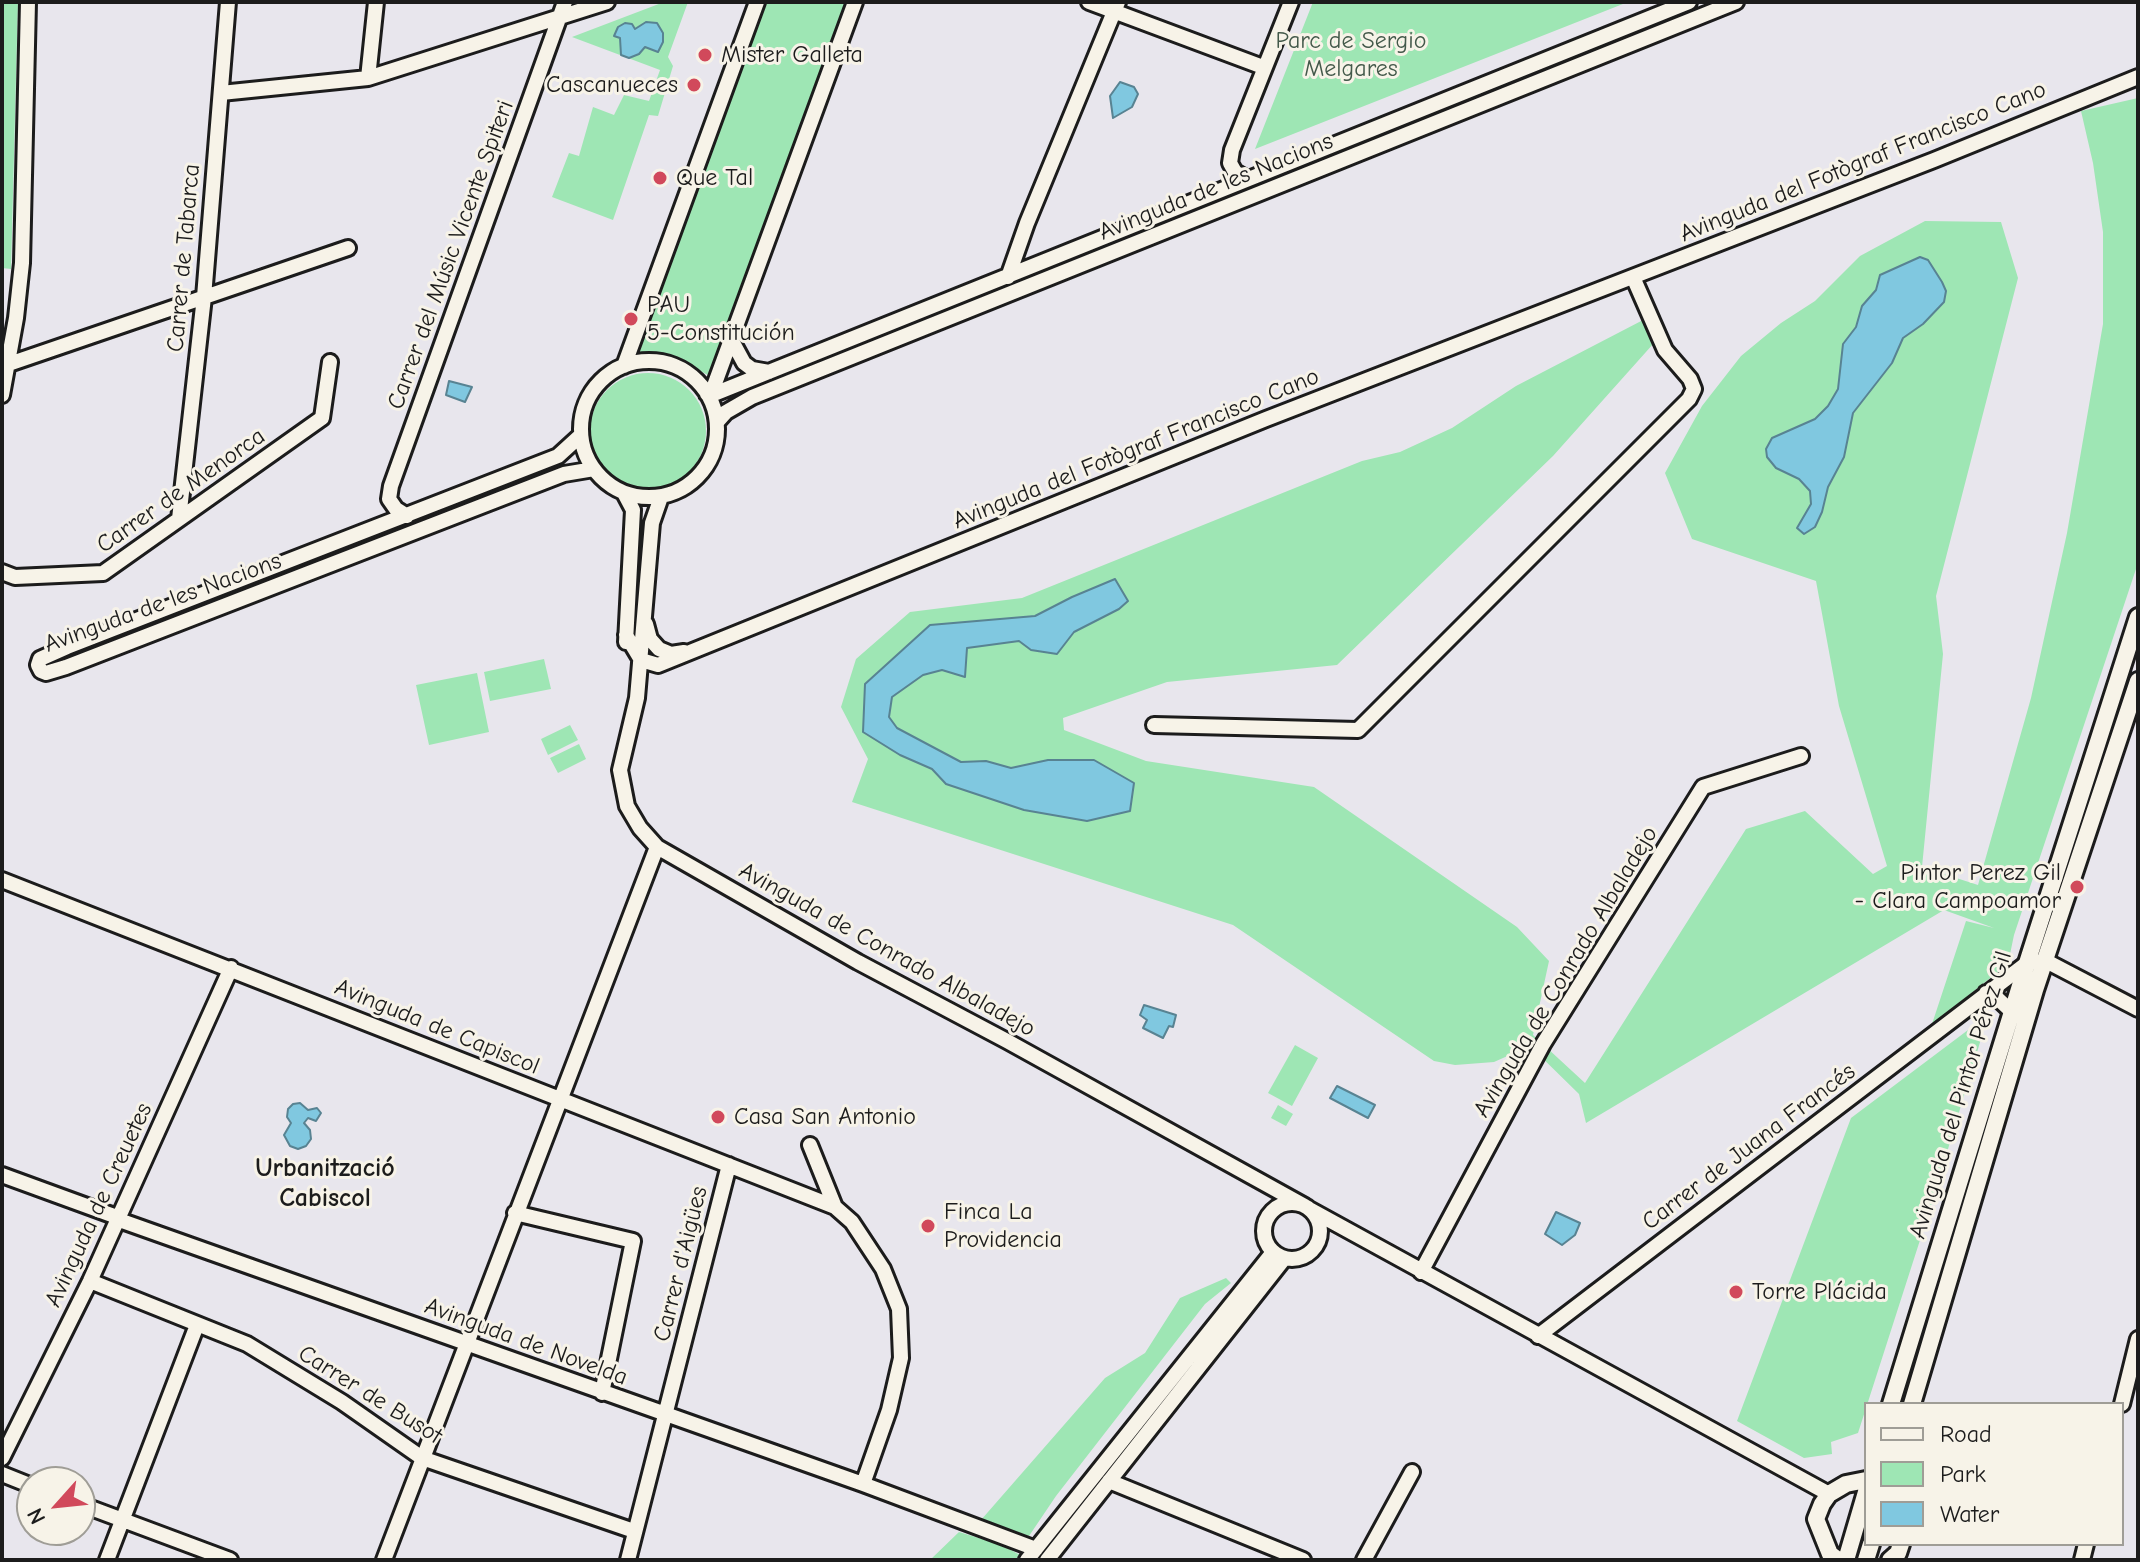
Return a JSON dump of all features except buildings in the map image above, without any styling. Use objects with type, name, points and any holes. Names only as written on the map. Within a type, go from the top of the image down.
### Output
[{"type":"main road","name":"Avinguda del Pintor Pérez Gil","points":[[1892,1402],[2138,617]]},
{"type":"main road","name":"Avinguda del Pintor Pérez Gil","points":[[1913,1402],[2035,990],[2138,681]]},
{"type":"main road","points":[[1838,1560],[1830,1554],[1816,1519],[1829,1494],[1846,1484],[1864,1480]]},
{"type":"main road","points":[[1846,1560],[1864,1499]]},
{"type":"street","points":[[2,395],[22,263],[28,2]]},
{"type":"street","name":"Carrer de Tabarca","points":[[179,519],[204,297],[228,2]]},
{"type":"street","points":[[368,78],[376,2]]},
{"type":"street","name":"Carrer del Músic Vicente Spiteri","points":[[407,516],[396,509],[389,499],[391,486],[565,2]]},
{"type":"street","points":[[221,93],[368,78],[607,2]]},
{"type":"street","points":[[624,366],[757,2]]},
{"type":"street","points":[[708,395],[714,386],[855,2]]},
{"type":"street","points":[[1089,2],[1116,7],[1263,67]]},
{"type":"street","points":[[1247,179],[1235,172],[1230,163],[1232,150],[1291,2]]},
{"type":"street","name":"Avinguda de les Nacions","points":[[708,395],[1689,2]]},
{"type":"street","name":"Avinguda de les Nacions","points":[[717,422],[726,412],[752,397],[1736,2]]},
{"type":"street","points":[[1008,277],[1027,223],[1116,7]]},
{"type":"street","name":"Avinguda del Fotògraf Francisco Cano","points":[[658,665],[1266,419],[2138,77]]},
{"type":"street","name":"Avinguda del Fotògraf Francisco Cano","points":[[2111,89],[2138,87]]},
{"type":"street","points":[[5,365],[348,248]]},
{"type":"street","points":[[1154,725],[1358,730],[1689,399],[1694,389],[1690,379],[1665,350],[1633,277]]},
{"type":"street","points":[[731,339],[744,363],[752,369],[770,372]]},
{"type":"street","points":[[643,361],[664,362],[686,371],[708,395],[717,422],[718,435],[713,455],[699,477],[682,490],[661,497],[638,497],[624,493],[604,480],[586,456],[581,435],[585,405],[598,384],[624,366],[643,361]]},
{"type":"street","name":"Carrer de Menorca","points":[[2,572],[15,577],[103,573],[322,418],[330,362]]},
{"type":"street","name":"Avinguda de les Nacions","points":[[581,435],[558,456],[67,647],[40,659],[38,665],[46,673],[66,667],[562,474],[594,469]]},
{"type":"street","points":[[624,493],[633,510],[626,640],[636,678],[637,698]]},
{"type":"street","points":[[384,1560],[657,847],[640,828],[627,806],[620,770],[637,698],[652,523],[661,497]]},
{"type":"street","points":[[645,618],[650,639],[659,649],[671,654],[688,651]]},
{"type":"street","points":[[626,640],[641,660],[658,665],[637,698]]},
{"type":"street","name":"Avinguda de Conrado Albaladejo","points":[[1421,1272],[1543,1044],[1703,787],[1801,756]]},
{"type":"street","name":"Avinguda de Conrado Albaladejo","points":[[657,847],[858,962],[1829,1494]]},
{"type":"street","name":"Avinguda de Capiscol","points":[[2,880],[835,1207],[852,1222],[883,1269],[899,1309],[901,1358],[889,1410],[863,1484]]},
{"type":"street","points":[[2027,963],[2046,961],[2138,1009]]},
{"type":"street","name":"Carrer de Juana Francés","points":[[1538,1336],[2027,963]]},
{"type":"street","name":"Avinguda de Creuetes","points":[[2,1458],[90,1281],[231,968]]},
{"type":"street","points":[[1986,993],[1996,997],[2012,1012]]},
{"type":"street","points":[[810,1145],[835,1207]]},
{"type":"street","name":"Carrer d'Aigües","points":[[628,1560],[729,1165]]},
{"type":"street","name":"Avinguda de Novelda","points":[[2,1175],[122,1221],[863,1484],[1032,1554]]},
{"type":"street","points":[[1271,1187],[1274,1198],[1264,1231],[1265,1240],[1278,1255],[1298,1259],[1310,1253],[1320,1236],[1330,1228],[1340,1226]]},
{"type":"street","points":[[1270,1213],[1287,1203],[1307,1207],[1319,1223],[1320,1236]]},
{"type":"street","points":[[515,1213],[633,1241],[602,1393]]},
{"type":"street","points":[[1047,1560],[1278,1255]]},
{"type":"street","points":[[1032,1554],[1278,1255]]},
{"type":"street","name":"Carrer de Busot","points":[[90,1281],[247,1344],[342,1402],[422,1458],[634,1531]]},
{"type":"street","points":[[107,1560],[197,1325]]},
{"type":"street","points":[[2122,1402],[2138,1339]]},
{"type":"street","points":[[1364,1560],[1412,1472]]},
{"type":"street","points":[[1109,1481],[1303,1560]]},
{"type":"street","points":[[96,1510],[230,1560]]},
{"type":"green space","points":[[2,2],[18,2],[11,269],[2,268]]},
{"type":"green space","points":[[664,2],[688,2],[668,57],[673,66],[658,116],[649,115],[613,220],[552,197],[569,153],[579,156],[593,107],[614,115],[624,95],[649,101],[660,70],[572,37]]},
{"type":"green space","points":[[765,2],[847,2],[708,375],[682,362],[635,356]]},
{"type":"green space","name":"Parc de Sergio Melgares","points":[[1313,2],[1628,2],[1255,149]]},
{"type":"green space","points":[[2138,98],[2138,563],[2014,935],[2009,959],[2003,968],[1932,1024],[1966,921],[1994,928],[1944,910],[1586,1123],[1579,1094],[1530,1046],[1494,1062],[1455,1065],[1434,1061],[1233,925],[852,802],[868,759],[841,707],[856,659],[910,612],[1022,598],[1362,461],[1400,452],[1452,428],[1516,386],[1645,319],[1654,343],[1553,456],[1337,665],[1167,682],[1063,718],[1064,730],[1146,761],[1314,787],[1517,927],[1549,961],[1533,1035],[1585,1083],[1746,829],[1805,811],[1873,874],[1887,866],[1839,706],[1816,581],[1692,539],[1665,473],[1702,406],[1741,356],[1781,323],[1815,301],[1860,256],[1925,221],[2001,222],[2018,278],[1936,596],[1943,654],[1922,867],[1978,885],[2031,698],[2067,533],[2103,324],[2103,232],[2093,163],[2081,111]]},
{"type":"green space","points":[[648,373],[670,378],[689,390],[701,409],[706,431],[701,453],[689,472],[670,484],[648,489],[626,484],[607,472],[595,453],[590,431],[595,409],[607,390],[626,378]]},
{"type":"green space","points":[[544,659],[551,689],[490,701],[484,672]]},
{"type":"green space","points":[[477,673],[489,732],[429,745],[416,685]]},
{"type":"green space","points":[[570,725],[578,740],[548,755],[541,739]]},
{"type":"green space","points":[[579,744],[586,759],[558,773],[550,758]]},
{"type":"green space","points":[[1968,1030],[1981,1039],[1868,1402],[1864,1402],[1858,1433],[1831,1442],[1832,1454],[1804,1458],[1737,1421],[1851,1118]]},
{"type":"green space","points":[[1295,1045],[1318,1058],[1292,1106],[1268,1093]]},
{"type":"green space","points":[[1278,1105],[1293,1114],[1286,1126],[1271,1118]]},
{"type":"green space","points":[[1226,1278],[1231,1283],[1205,1304],[1056,1496],[1029,1536],[981,1520],[1105,1378],[1145,1353],[1180,1298]]},
{"type":"green space","points":[[959,1532],[1002,1545],[1020,1555],[1015,1560],[930,1560]]},
{"type":"water","points":[[646,22],[657,23],[663,33],[658,52],[645,47],[629,58],[621,55],[620,38],[614,36],[618,27],[625,23],[632,24],[635,29]]},
{"type":"water","points":[[1120,82],[1134,87],[1138,94],[1132,107],[1113,118],[1110,96]]},
{"type":"water","points":[[1920,257],[1928,260],[1942,282],[1946,291],[1944,302],[1923,324],[1903,338],[1892,363],[1853,413],[1844,457],[1828,487],[1822,512],[1815,527],[1804,534],[1797,528],[1811,504],[1810,491],[1799,479],[1776,468],[1767,457],[1766,449],[1772,438],[1815,419],[1828,406],[1838,389],[1843,344],[1856,327],[1862,306],[1876,290],[1880,275]]},
{"type":"water","points":[[449,381],[472,387],[465,402],[446,395]]},
{"type":"water","points":[[1115,579],[1128,601],[1119,609],[1074,632],[1057,654],[1031,650],[1019,641],[967,648],[965,677],[942,670],[923,675],[892,697],[889,717],[897,728],[961,762],[986,761],[1011,768],[1048,760],[1094,760],[1134,783],[1130,811],[1087,821],[1024,810],[946,784],[932,769],[900,755],[863,732],[865,684],[930,625],[1035,616]]},
{"type":"water","points":[[1144,1005],[1176,1015],[1173,1027],[1169,1026],[1163,1038],[1143,1028],[1147,1020],[1140,1015]]},
{"type":"water","points":[[1337,1086],[1375,1105],[1368,1118],[1330,1098]]},
{"type":"water","points":[[300,1103],[308,1110],[317,1108],[321,1113],[316,1121],[308,1118],[304,1123],[310,1130],[311,1139],[306,1146],[298,1149],[290,1146],[284,1135],[291,1123],[287,1117],[288,1109]]},
{"type":"water","points":[[1556,1212],[1580,1223],[1575,1235],[1562,1245],[1545,1234]]},
{"type":"place","name":"Mister Galleta","points":[[705,55]]},
{"type":"place","name":"Cascanueces","points":[[694,85]]},
{"type":"place","name":"Que Tal","points":[[660,178]]},
{"type":"place","name":"PAU 5-Constitución","points":[[631,319]]},
{"type":"place","name":"Pintor Perez Gil - Clara Campoamor","points":[[2077,887]]},
{"type":"place","name":"Casa San Antonio","points":[[718,1117]]},
{"type":"place","name":"Finca La Providencia","points":[[928,1226]]},
{"type":"place","name":"Torre Plácida","points":[[1736,1292]]},
{"type":"district","name":"Urbanització Cabiscol","points":[[325,1184]]}]
